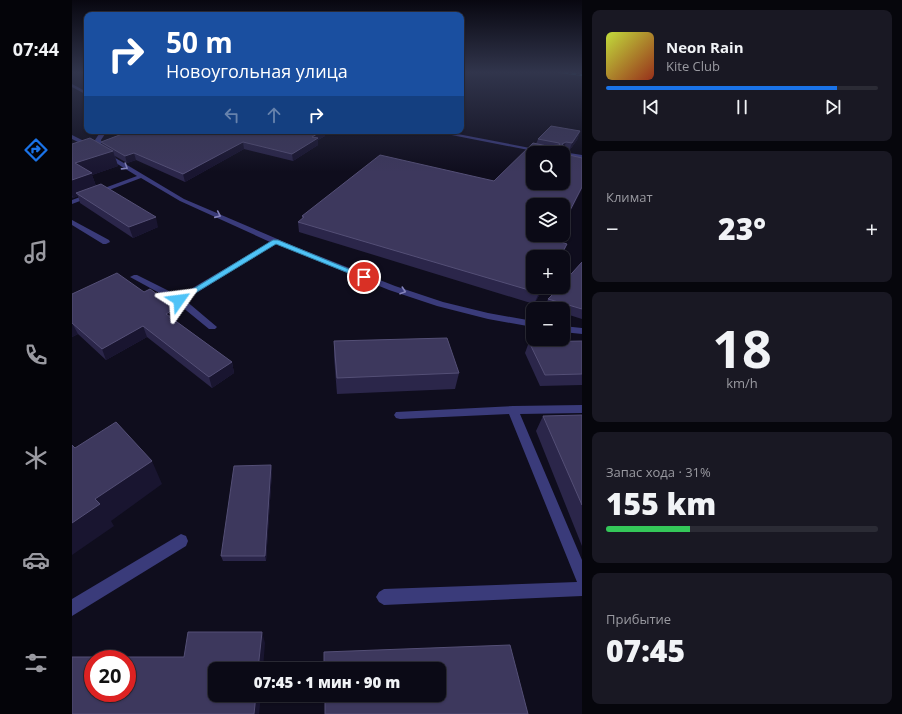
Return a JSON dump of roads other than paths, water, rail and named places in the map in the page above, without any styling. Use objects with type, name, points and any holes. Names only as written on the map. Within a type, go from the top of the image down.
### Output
[{"type":"street","points":[[100,151],[97,144],[98,138],[101,134]]},
{"type":"street","points":[[450,134],[526,148]]},
{"type":"street","points":[[72,137],[100,151],[182,200],[276,241],[392,288],[440,304],[488,316],[526,323]]},
{"type":"street","points":[[570,155],[582,157]]},
{"type":"street","points":[[72,202],[141,176]]},
{"type":"street","points":[[72,222],[106,242]]},
{"type":"street","points":[[179,300],[276,241]]},
{"type":"street","points":[[134,277],[179,300],[212,327]]},
{"type":"street","points":[[570,330],[582,331]]},
{"type":"street","points":[[400,415],[513,410],[582,409]]},
{"type":"street","points":[[513,410],[582,577]]},
{"type":"street","points":[[72,608],[181,541]]},
{"type":"street","points":[[384,597],[582,589]]}]
